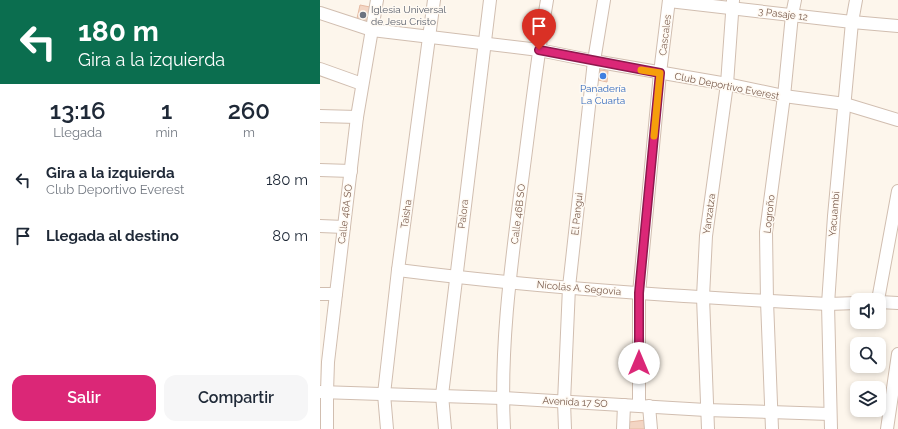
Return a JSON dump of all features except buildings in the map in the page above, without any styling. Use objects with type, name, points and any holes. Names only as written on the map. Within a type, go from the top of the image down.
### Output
[{"type":"street","name":"Calle 46A SO","points":[[328,429],[323,392],[324,362],[336,294],[357,117],[377,0]]},
{"type":"street","name":"Taisha","points":[[387,429],[384,394],[398,270],[434,0]]},
{"type":"street","name":"Palora","points":[[444,429],[442,395],[455,277],[490,0]]},
{"type":"street","name":"Calle 46B SO","points":[[504,429],[502,398],[509,282],[539,50],[547,0]]},
{"type":"street","name":"El Pangui","points":[[565,429],[564,402],[569,286],[594,61],[604,0]]},
{"type":"street","name":"3 Pasaje 12","points":[[669,0],[733,4],[792,15],[898,26]]},
{"type":"street","name":"Cascales","points":[[651,429],[644,406],[639,293],[660,73],[669,0]]},
{"type":"street","name":"Logroño","points":[[772,429],[766,232],[795,0]]},
{"type":"street","name":"Yacuambi","points":[[831,429],[828,304],[834,216],[852,22],[856,0]]},
{"type":"street","name":"Yanzatza","points":[[708,429],[706,410],[703,297],[706,236],[727,84],[733,4]]},
{"type":"street","name":"Club Deportivo Everest","points":[[320,13],[372,30],[539,50],[727,84],[784,96],[845,104],[898,120]]},
{"type":"street","points":[[320,69],[362,84]]},
{"type":"street","points":[[320,116],[357,117]]},
{"type":"street","points":[[320,170],[351,171]]},
{"type":"street","points":[[880,293],[898,191]]},
{"type":"street","points":[[320,226],[344,226]]},
{"type":"street","name":"Nicolás A. Segovia","points":[[398,270],[455,277],[639,293],[828,304],[850,303]]},
{"type":"street","points":[[320,294],[336,294]]},
{"type":"street","points":[[886,302],[898,304]]},
{"type":"street","points":[[888,429],[898,354]]},
{"type":"street","name":"Avenida 17 SO","points":[[323,392],[442,395],[706,410],[830,414]]},
{"type":"street","points":[[623,429],[624,405]]},
{"type":"slow traffic","points":[[641,70],[660,73],[654,136]]},
{"type":"place","name":"Iglesia Universal de Jesu Cristo","points":[[363,15]]},
{"type":"place","name":"Panadería La Cuarta","points":[[603,76]]},
{"type":"route","points":[[539,50],[660,73],[639,293],[639,363]]}]
